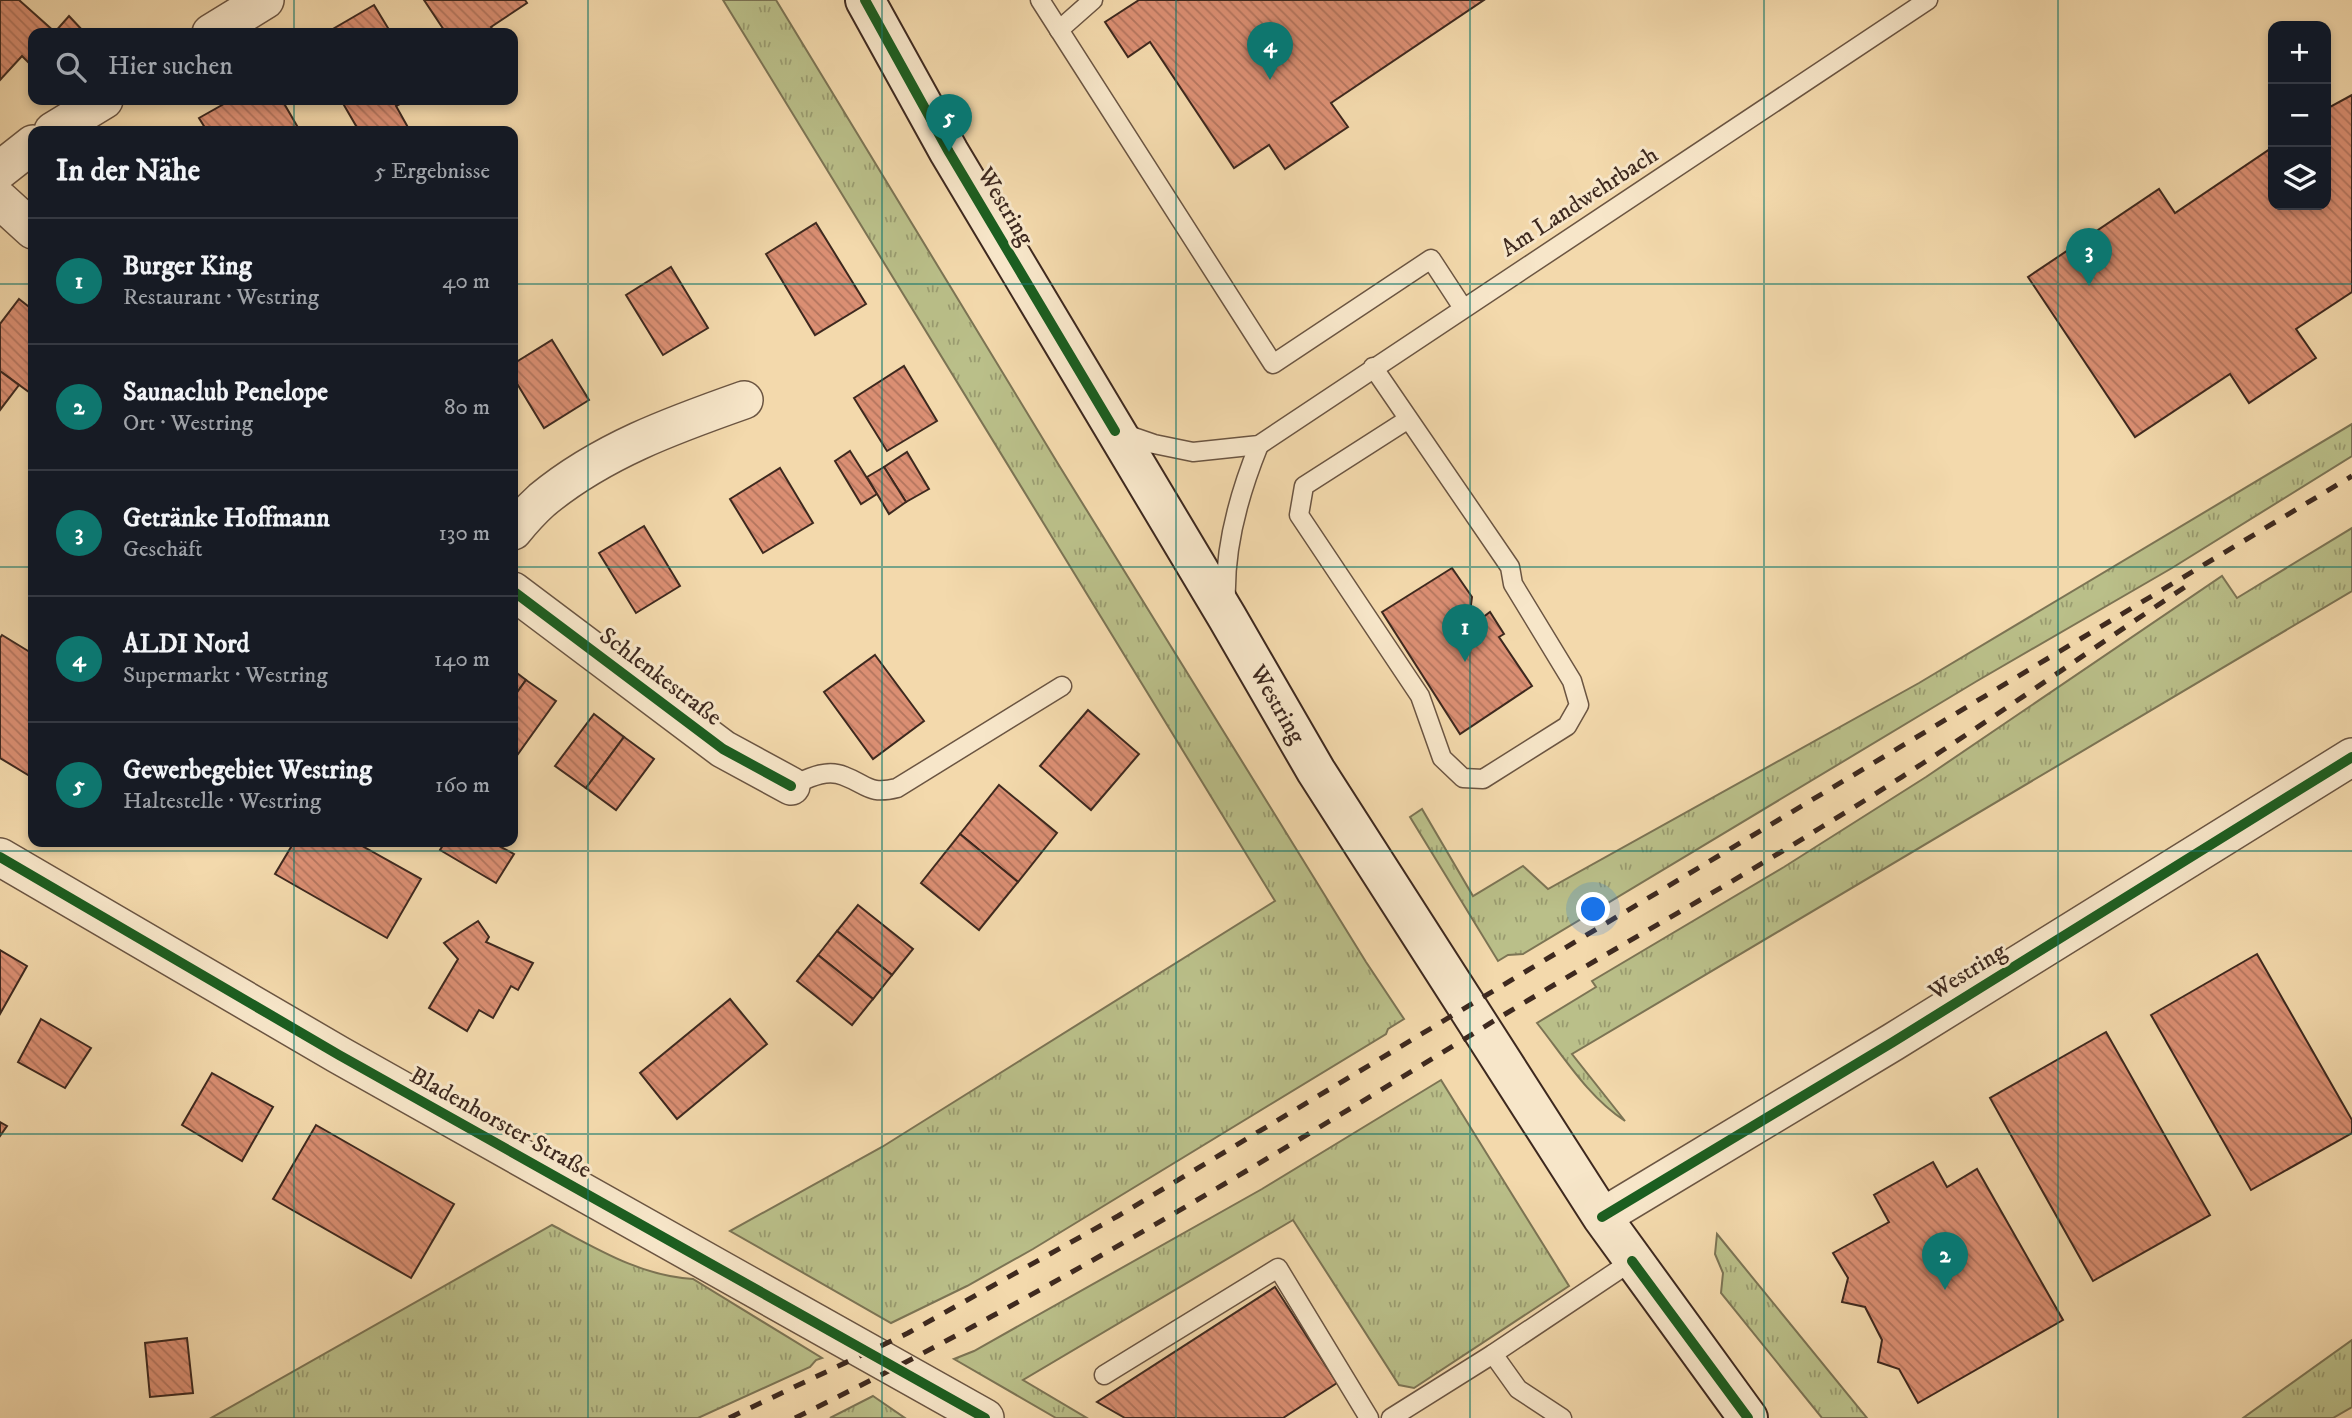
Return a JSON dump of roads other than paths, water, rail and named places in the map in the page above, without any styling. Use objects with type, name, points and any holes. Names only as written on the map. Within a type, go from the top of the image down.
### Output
[{"type":"main road","name":"Westring","points":[[865,0],[949,152],[1227,617],[1322,782],[1602,1217],[1748,1418]]},
{"type":"street","points":[[219,28],[265,0]]},
{"type":"street","points":[[61,126],[96,105]]},
{"type":"street","points":[[0,170],[28,148]]},
{"type":"street","points":[[0,200],[28,225]]},
{"type":"street","points":[[518,526],[542,500],[599,460],[663,429],[744,400]]},
{"type":"street","name":"Schlenkestraße","points":[[518,596],[723,748],[791,786]]},
{"type":"street","name":"Westring","points":[[1602,1217],[1893,1042],[2352,757]]},
{"type":"street","name":"Bladenhorster Straße","points":[[0,857],[340,1055],[985,1418]]},
{"type":"lane","points":[[1040,0],[1273,364],[1431,259],[1463,307]]},
{"type":"lane","points":[[1059,30],[1093,0]]},
{"type":"lane","name":"Am Landwehrbach","points":[[1115,431],[1154,444],[1193,452],[1259,445],[1928,0]]},
{"type":"lane","points":[[1373,367],[1510,567],[1513,583],[1572,681],[1579,705],[1567,726],[1483,779],[1463,778],[1442,758],[1420,696],[1299,516],[1304,486],[1407,420]]},
{"type":"lane","points":[[1227,617],[1225,572],[1243,483],[1259,445]]},
{"type":"lane","points":[[791,786],[819,774],[843,774],[863,786],[881,792],[897,788],[1062,686]]},
{"type":"lane","points":[[1391,1418],[1632,1261]]},
{"type":"lane","points":[[1104,1375],[1278,1268],[1369,1418]]},
{"type":"lane","points":[[1493,1354],[1518,1390],[1562,1418]]},
{"type":"railway","points":[[729,1418],[908,1333],[1118,1216],[2352,476]]},
{"type":"railway","points":[[795,1418],[1063,1277],[1740,877],[1867,799],[2188,585]]},
{"type":"place","name":"ALDI Nord","points":[[1270,80]]},
{"type":"place","name":"Gewerbegebiet Westring","points":[[949,152]]},
{"type":"place","name":"Getränke Hoffmann","points":[[2089,286]]},
{"type":"place","name":"Burger King","points":[[1465,662]]},
{"type":"place","name":"Saunaclub Penelope","points":[[1945,1290]]}]
